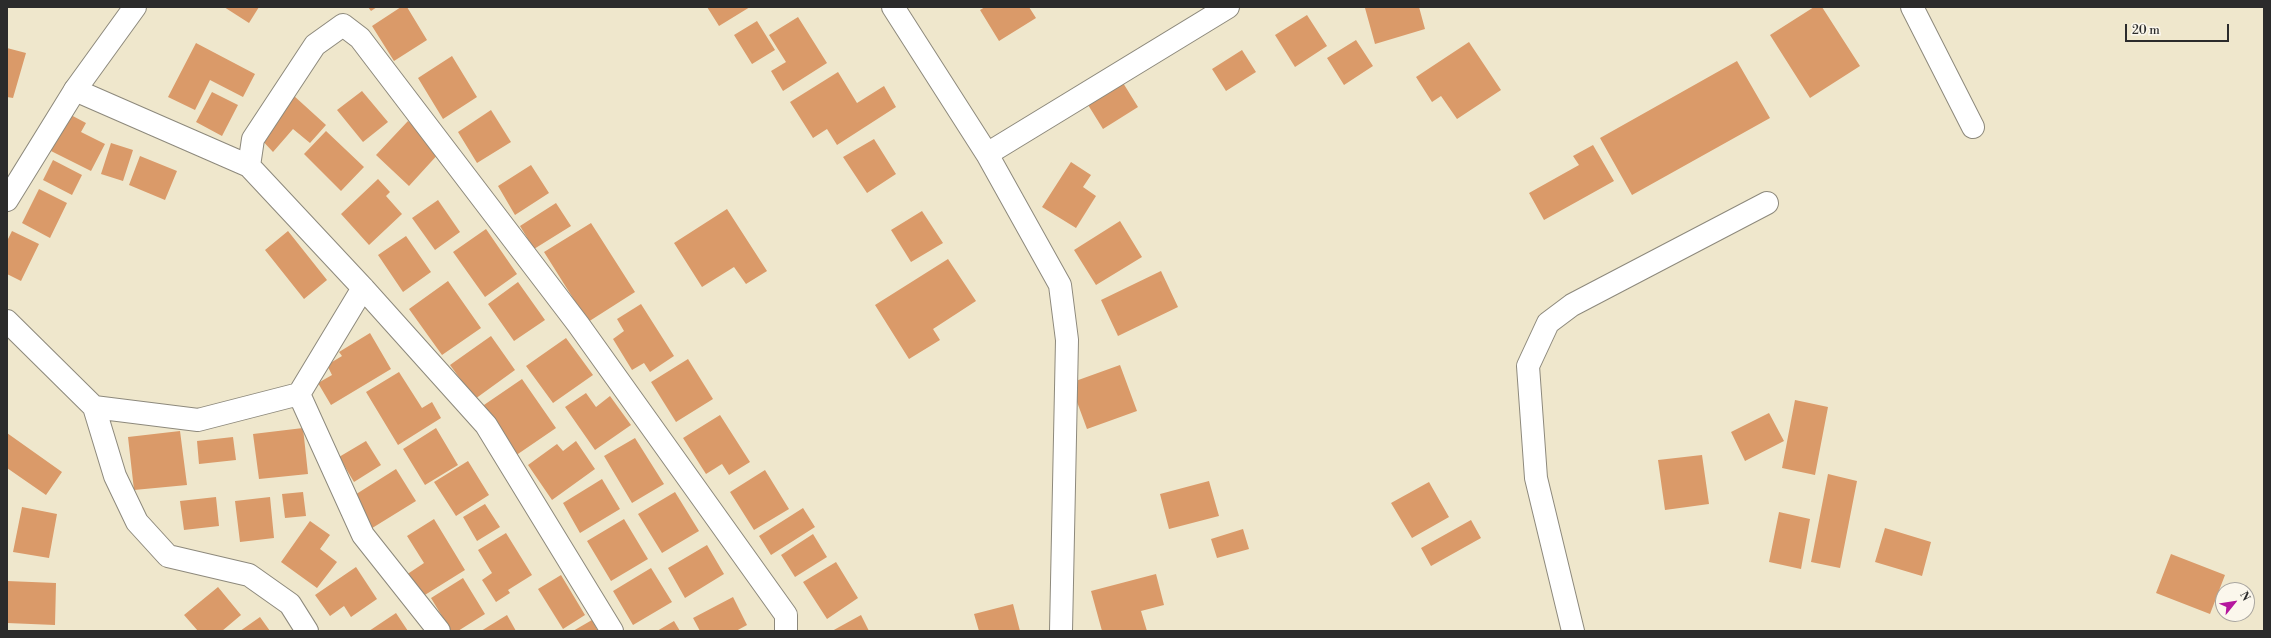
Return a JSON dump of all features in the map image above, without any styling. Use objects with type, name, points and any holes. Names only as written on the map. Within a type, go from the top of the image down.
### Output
[{"type":"street","points":[[7,200],[75,90],[135,7]]},
{"type":"street","points":[[894,7],[987,154],[1060,284],[1067,340],[1061,631]]},
{"type":"street","points":[[987,154],[1228,7]]},
{"type":"street","points":[[1912,7],[1973,127]]},
{"type":"street","points":[[248,166],[253,140],[315,45],[343,25],[360,38],[578,324],[786,615],[786,631]]},
{"type":"street","points":[[75,90],[248,166],[363,288],[486,425],[612,631]]},
{"type":"street","points":[[1573,631],[1536,478],[1528,366],[1548,324],[1572,305],[1767,203]]},
{"type":"street","points":[[94,407],[198,420],[299,394],[363,288]]},
{"type":"street","points":[[7,321],[94,407],[115,476],[137,522],[168,556],[249,575],[290,604],[307,631]]},
{"type":"street","points":[[299,394],[363,535],[439,631]]},
{"type":"building","points":[[224,7],[259,7],[249,23]]},
{"type":"building","points":[[368,7],[377,7],[371,11]]},
{"type":"building","points":[[401,7],[407,7],[427,40],[394,61],[372,26]]},
{"type":"building","points":[[707,7],[750,7],[719,26]]},
{"type":"building","points":[[985,7],[1029,7],[1036,18],[999,41],[980,10]]},
{"type":"building","points":[[1419,7],[1425,29],[1375,44],[1365,8]]},
{"type":"building","points":[[1814,7],[1822,7],[1860,66],[1810,98],[1770,35]]},
{"type":"building","points":[[1307,15],[1327,46],[1295,67],[1275,35]]},
{"type":"building","points":[[798,17],[827,63],[783,91],[771,71],[786,62],[769,35]]},
{"type":"building","points":[[757,21],[775,50],[752,64],[734,35]]},
{"type":"building","points":[[1356,40],[1373,66],[1344,85],[1327,58]]},
{"type":"building","points":[[1469,42],[1501,90],[1457,119],[1441,96],[1432,102],[1416,77]]},
{"type":"building","points":[[196,43],[255,74],[243,97],[210,80],[195,110],[168,97]]},
{"type":"building","points":[[7,48],[26,53],[13,98],[7,97]]},
{"type":"building","points":[[1242,50],[1256,72],[1226,91],[1212,69]]},
{"type":"building","points":[[452,56],[477,97],[443,119],[418,78]]},
{"type":"building","points":[[1737,61],[1770,118],[1632,195],[1600,138]]},
{"type":"building","points":[[838,72],[857,103],[884,86],[896,107],[837,145],[827,129],[813,138],[790,102]]},
{"type":"building","points":[[1120,78],[1138,107],[1103,129],[1085,100]]},
{"type":"building","points":[[362,91],[388,122],[363,142],[337,110]]},
{"type":"building","points":[[212,92],[238,105],[222,136],[196,122]]},
{"type":"building","points":[[293,95],[326,125],[310,143],[293,129],[273,152],[259,137]]},
{"type":"building","points":[[491,110],[511,142],[477,163],[458,132]]},
{"type":"building","points":[[69,114],[86,123],[81,132],[105,144],[91,171],[51,151]]},
{"type":"building","points":[[408,121],[441,151],[409,186],[376,155]]},
{"type":"building","points":[[326,131],[364,167],[341,191],[304,154]]},
{"type":"building","points":[[874,139],[896,174],[867,193],[843,157]]},
{"type":"building","points":[[111,143],[133,150],[123,181],[101,174]]},
{"type":"building","points":[[1593,145],[1614,181],[1544,220],[1529,193],[1579,165],[1573,156]]},
{"type":"building","points":[[140,156],[177,171],[165,200],[129,185]]},
{"type":"building","points":[[53,160],[82,175],[72,195],[43,180]]},
{"type":"building","points":[[1071,162],[1091,175],[1083,187],[1096,196],[1076,228],[1042,207]]},
{"type":"building","points":[[531,165],[549,193],[515,215],[498,186]]},
{"type":"building","points":[[378,179],[390,192],[386,196],[402,214],[369,245],[341,214]]},
{"type":"building","points":[[39,189],[67,203],[50,238],[22,223]]},
{"type":"building","points":[[438,200],[460,232],[435,250],[412,218]]},
{"type":"building","points":[[556,203],[571,226],[534,249],[520,226]]},
{"type":"building","points":[[727,209],[767,271],[746,284],[734,267],[702,287],[674,243]]},
{"type":"building","points":[[922,211],[943,243],[911,262],[891,230]]},
{"type":"building","points":[[1120,221],[1142,257],[1096,285],[1074,250]]},
{"type":"building","points":[[591,223],[635,292],[588,322],[544,252]]},
{"type":"building","points":[[486,229],[517,274],[485,297],[453,252]]},
{"type":"building","points":[[12,231],[39,244],[21,281],[7,274],[7,241]]},
{"type":"building","points":[[288,231],[327,280],[304,299],[265,250]]},
{"type":"building","points":[[406,236],[431,272],[403,292],[378,255]]},
{"type":"building","points":[[948,259],[976,301],[933,329],[940,340],[909,359],[875,305]]},
{"type":"building","points":[[1161,271],[1178,307],[1118,336],[1101,300]]},
{"type":"building","points":[[448,281],[481,328],[442,355],[409,309]]},
{"type":"building","points":[[518,282],[545,320],[514,341],[488,304]]},
{"type":"building","points":[[641,304],[674,356],[650,372],[644,363],[632,370],[613,339],[624,331],[617,319]]},
{"type":"building","points":[[370,333],[391,369],[331,405],[318,383],[332,375],[327,365],[342,356],[339,352]]},
{"type":"building","points":[[491,336],[515,370],[475,399],[450,365]]},
{"type":"building","points":[[566,338],[593,375],[553,403],[526,366]]},
{"type":"building","points":[[688,359],[713,399],[676,422],[651,382]]},
{"type":"building","points":[[1120,365],[1137,411],[1087,429],[1070,383]]},
{"type":"building","points":[[399,372],[422,408],[432,402],[441,418],[398,445],[366,392]]},
{"type":"building","points":[[522,379],[556,428],[515,456],[481,407]]},
{"type":"building","points":[[586,393],[596,407],[610,396],[631,425],[595,450],[565,407]]},
{"type":"building","points":[[1795,400],[1828,407],[1815,475],[1782,468]]},
{"type":"building","points":[[1769,413],[1784,441],[1745,461],[1731,432]]},
{"type":"building","points":[[720,415],[750,462],[729,475],[722,464],[706,474],[683,438]]},
{"type":"building","points":[[303,428],[308,474],[259,479],[253,434]]},
{"type":"building","points":[[436,428],[458,465],[425,485],[403,449]]},
{"type":"building","points":[[180,431],[187,485],[134,490],[128,437]]},
{"type":"building","points":[[7,433],[62,472],[46,495],[7,468]]},
{"type":"building","points":[[233,437],[236,460],[199,464],[197,441]]},
{"type":"building","points":[[635,438],[664,484],[632,503],[604,456]]},
{"type":"building","points":[[366,441],[381,465],[354,482],[339,457]]},
{"type":"building","points":[[576,441],[595,469],[552,500],[528,465],[557,444],[563,451]]},
{"type":"building","points":[[1702,455],[1709,504],[1665,510],[1658,460]]},
{"type":"building","points":[[468,461],[489,495],[456,516],[434,482]]},
{"type":"building","points":[[396,469],[416,501],[369,530],[350,498]]},
{"type":"building","points":[[765,470],[789,509],[754,530],[730,492]]},
{"type":"building","points":[[1828,474],[1857,481],[1840,568],[1811,562]]},
{"type":"building","points":[[602,479],[620,509],[580,533],[563,503]]},
{"type":"building","points":[[1209,481],[1219,516],[1169,529],[1160,494]]},
{"type":"building","points":[[1429,482],[1449,517],[1412,538],[1391,503]]},
{"type":"building","points":[[303,492],[306,516],[285,518],[282,494]]},
{"type":"building","points":[[675,492],[699,531],[662,553],[638,514]]},
{"type":"building","points":[[216,497],[219,526],[184,530],[180,501]]},
{"type":"building","points":[[270,497],[274,538],[240,542],[235,501]]},
{"type":"building","points":[[485,504],[500,527],[477,541],[463,517]]},
{"type":"building","points":[[22,507],[57,514],[49,558],[13,552]]},
{"type":"building","points":[[803,508],[815,527],[771,555],[759,536]]},
{"type":"building","points":[[1779,512],[1810,519],[1801,569],[1769,562]]},
{"type":"building","points":[[434,519],[465,570],[420,598],[406,575],[424,563],[407,536]]},
{"type":"building","points":[[624,519],[648,559],[611,581],[587,541]]},
{"type":"building","points":[[1471,520],[1481,538],[1431,566],[1421,548]]},
{"type":"building","points":[[310,521],[330,535],[320,549],[337,562],[317,588],[281,562]]},
{"type":"building","points":[[1885,528],[1931,542],[1922,576],[1875,562]]},
{"type":"building","points":[[1243,529],[1249,549],[1217,558],[1211,539]]},
{"type":"building","points":[[506,533],[532,575],[508,590],[510,593],[496,602],[482,580],[492,573],[478,550]]},
{"type":"building","points":[[813,534],[827,557],[795,577],[781,555]]},
{"type":"building","points":[[707,545],[724,574],[685,598],[668,568]]},
{"type":"building","points":[[2171,554],[2225,575],[2222,582],[2215,582],[2215,601],[2210,614],[2156,593]]},
{"type":"building","points":[[836,562],[858,598],[827,619],[803,582]]},
{"type":"building","points":[[356,567],[377,599],[351,617],[344,606],[330,616],[315,595]]},
{"type":"building","points":[[651,568],[672,602],[633,625],[613,591]]},
{"type":"building","points":[[1156,574],[1164,605],[1141,611],[1147,631],[1102,631],[1091,591]]},
{"type":"building","points":[[561,575],[585,615],[563,629],[538,589]]},
{"type":"building","points":[[463,578],[485,614],[458,631],[451,631],[431,598]]},
{"type":"building","points":[[7,581],[56,583],[55,625],[7,623]]},
{"type":"building","points":[[218,587],[241,615],[222,631],[198,631],[184,615]]},
{"type":"building","points":[[733,597],[747,625],[736,631],[700,631],[693,618]]},
{"type":"building","points":[[1013,604],[1020,631],[979,631],[974,614]]},
{"type":"building","points":[[396,613],[408,631],[369,631]]},
{"type":"building","points":[[507,615],[516,631],[481,631]]},
{"type":"building","points":[[861,615],[869,631],[832,631]]},
{"type":"building","points":[[260,617],[270,631],[240,631]]},
{"type":"building","points":[[592,620],[598,631],[573,631]]},
{"type":"building","points":[[674,621],[680,631],[657,631]]}]
